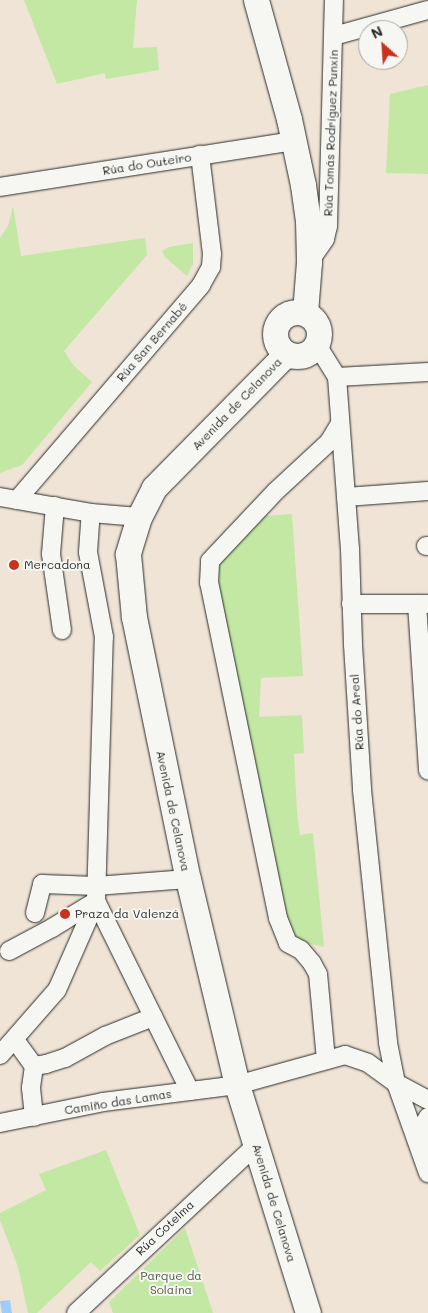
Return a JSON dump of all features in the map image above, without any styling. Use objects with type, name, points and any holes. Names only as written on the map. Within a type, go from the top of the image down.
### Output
[{"type":"street","points":[[256,0],[294,141],[308,220],[309,262],[305,313]]},
{"type":"street","name":"Rúa Tomás Rodríguez Punxín","points":[[309,262],[325,238],[328,226],[334,0]]},
{"type":"street","points":[[334,36],[428,10]]},
{"type":"street","name":"Rúa do Outeiro","points":[[0,187],[294,141]]},
{"type":"street","name":"Rúa San Bernabé","points":[[8,498],[202,286],[211,267],[212,254],[200,155]]},
{"type":"street","points":[[290,312],[305,313],[311,317],[318,327],[316,345],[306,354],[293,356],[286,354],[276,343],[275,328],[278,322],[290,312]]},
{"type":"street","name":"Rúa do Areal","points":[[316,345],[337,377],[346,497],[362,790],[388,1043],[396,1083],[428,1173]]},
{"type":"street","name":"Avenida de Celanova","points":[[286,354],[154,488],[139,516],[128,554],[134,617],[188,879],[237,1085],[257,1144],[308,1313]]},
{"type":"street","points":[[337,377],[428,372]]},
{"type":"street","points":[[326,1060],[318,974],[301,950],[288,943],[278,918],[209,576],[210,561],[276,491],[329,442],[340,424]]},
{"type":"street","points":[[346,497],[428,491]]},
{"type":"street","points":[[8,498],[91,513],[139,516]]},
{"type":"street","points":[[56,506],[51,554],[62,630]]},
{"type":"street","points":[[0,1055],[57,990],[96,893],[104,637],[88,552],[91,513]]},
{"type":"street","points":[[351,604],[422,604],[428,771]]},
{"type":"street","points":[[35,913],[42,884],[96,893],[188,879]]},
{"type":"street","points":[[9,950],[52,928],[96,893]]},
{"type":"street","points":[[96,893],[190,1092]]},
{"type":"street","points":[[34,1066],[64,1058],[105,1036],[153,1016]]},
{"type":"street","points":[[14,1040],[34,1066],[32,1088],[34,1117]]},
{"type":"street","name":"Camiño das Lamas","points":[[0,1123],[103,1102],[237,1085],[345,1056],[368,1063],[396,1083],[428,1100]]},
{"type":"street","points":[[420,1150],[421,1129],[428,1117]]},
{"type":"street","name":"Rúa Cotelma","points":[[76,1313],[257,1144]]},
{"type":"green space","points":[[24,0],[137,0],[133,48],[157,47],[159,70],[106,79],[105,73],[57,84]]},
{"type":"green space","points":[[428,85],[428,174],[386,173],[390,94]]},
{"type":"green space","points":[[13,206],[21,256],[145,238],[147,255],[64,351],[74,366],[92,382],[22,465],[0,473],[0,238],[8,226]]},
{"type":"green space","points":[[193,243],[193,264],[187,276],[165,257],[162,251],[169,247]]},
{"type":"green space","points":[[292,514],[303,676],[261,678],[259,717],[302,715],[304,753],[294,754],[297,812],[300,835],[313,833],[324,947],[292,940],[210,561],[252,517]]},
{"type":"green space","points":[[106,1150],[140,1235],[100,1271],[91,1262],[37,1313],[28,1313],[18,1267],[0,1220],[0,1213],[46,1190],[39,1174]]},
{"type":"green space","name":"Parque da Solaina","points":[[185,1228],[213,1313],[113,1313],[109,1302]]},
{"type":"water","points":[[10,1300],[12,1313],[2,1313],[0,1301]]},
{"type":"place","name":"Mercadona","points":[[14,565]]},
{"type":"place","name":"Praza da Valenzá","points":[[65,914]]}]
